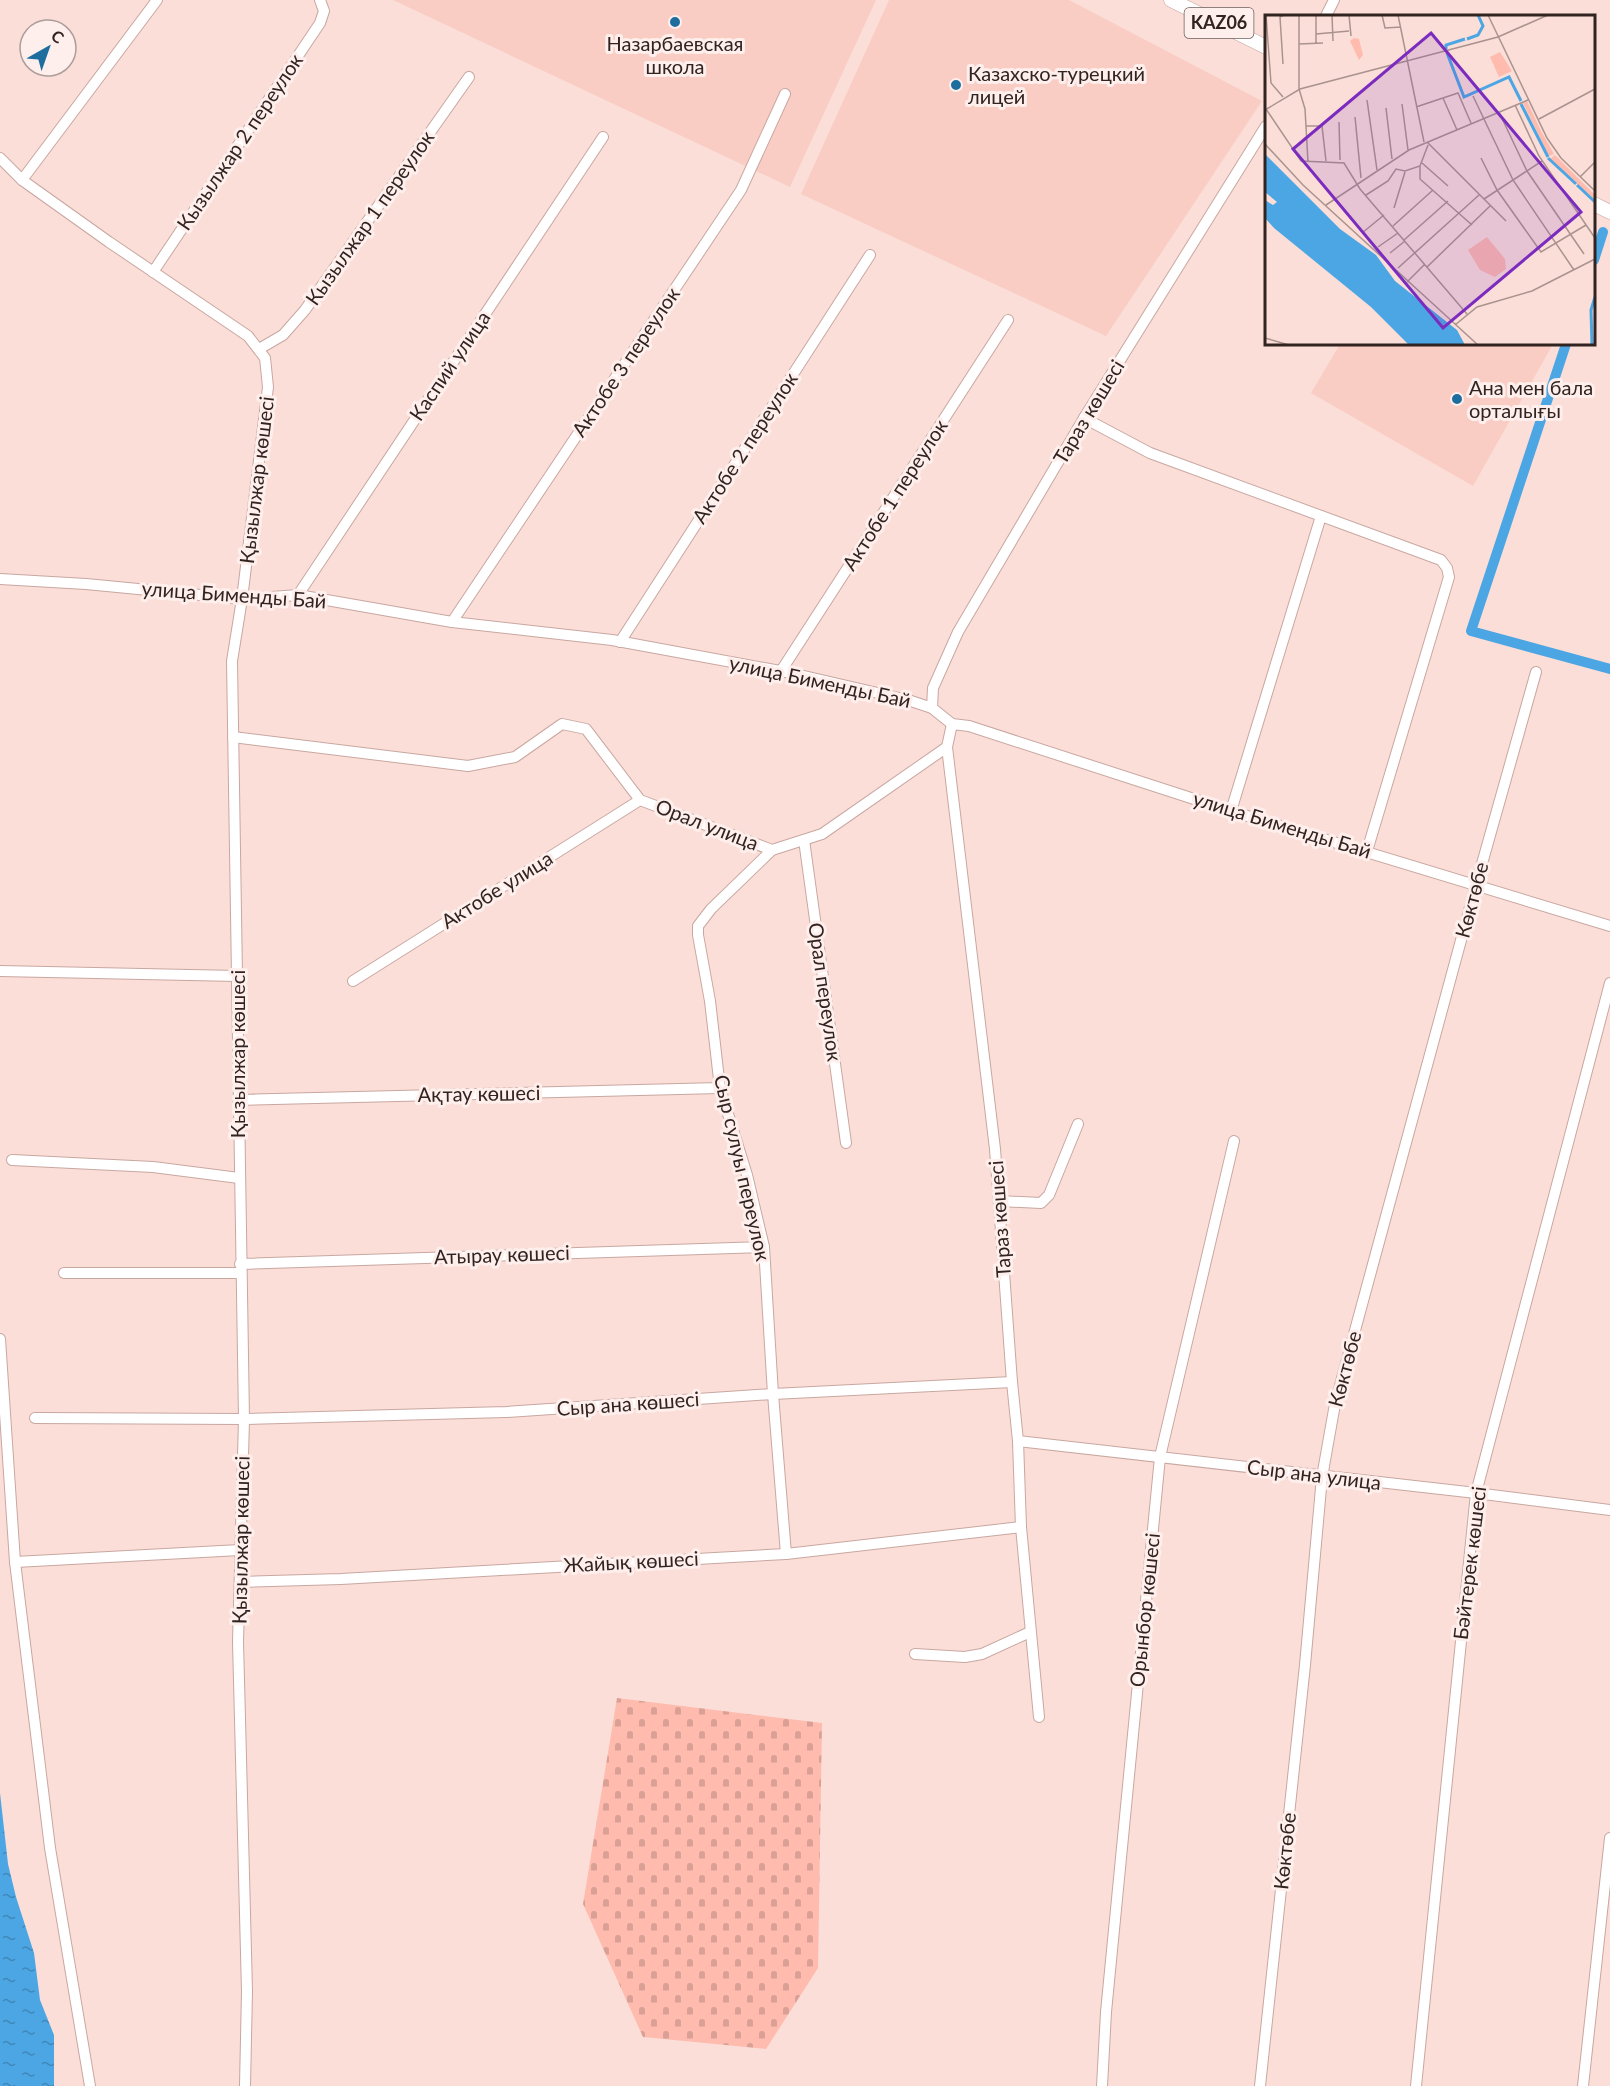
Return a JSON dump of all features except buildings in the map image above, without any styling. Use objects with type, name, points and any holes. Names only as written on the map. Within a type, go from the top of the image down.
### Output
[{"type":"main road","name":"KAZ06","points":[[1171,0],[1265,47]]},
{"type":"main road","points":[[1595,205],[1610,212]]},
{"type":"street","points":[[22,180],[157,0]]},
{"type":"street","points":[[1326,15],[1334,0]]},
{"type":"street","name":"Кызылжар 2 переулок","points":[[153,272],[320,23],[322,5]]},
{"type":"street","name":"Кызылжар 1 переулок","points":[[260,349],[283,335],[305,310],[469,77]]},
{"type":"street","name":"Актобе 3 переулок","points":[[452,622],[741,190],[785,94]]},
{"type":"street","name":"Тараз көшесі","points":[[932,708],[933,688],[958,632],[1084,418],[1265,128]]},
{"type":"street","name":"Каспий улица","points":[[298,596],[603,137]]},
{"type":"street","points":[[0,158],[22,180],[248,336],[260,349]]},
{"type":"street","name":"Актобе 2 переулок","points":[[620,642],[870,255]]},
{"type":"street","name":"Актобе 1 переулок","points":[[781,671],[1008,320]]},
{"type":"street","name":"Қызылжар көшесі","points":[[245,2086],[247,1991],[238,1642],[244,1419],[232,661],[242,599],[268,387],[265,358],[260,349]]},
{"type":"street","points":[[1084,418],[1150,453],[1441,560],[1447,568],[1449,577],[1367,851]]},
{"type":"street","points":[[1231,811],[1321,516]]},
{"type":"street","name":"улица Бименды Бай","points":[[0,579],[86,584],[242,599],[298,596],[452,622],[620,642],[781,671],[908,700],[932,708],[952,724],[969,726],[1231,811],[1610,926]]},
{"type":"street","name":"Көктөбе","points":[[1260,2086],[1305,1665],[1322,1477],[1335,1404],[1536,672]]},
{"type":"street","name":"Орал улица","points":[[233,737],[468,766],[515,757],[562,724],[586,729],[640,800],[772,850],[822,834],[947,747]]},
{"type":"street","name":"Тараз көшесі","points":[[952,724],[947,747],[995,1149],[1018,1441],[1021,1527],[1030,1632],[1038,1687],[1039,1717]]},
{"type":"street","name":"Актобе улица","points":[[353,981],[640,800]]},
{"type":"street","name":"Орал переулок","points":[[804,840],[846,1143]]},
{"type":"street","name":"Сыр сулуы переулок","points":[[772,850],[711,909],[698,926],[698,945],[710,1001],[720,1088],[747,1175],[764,1247],[786,1554]]},
{"type":"street","points":[[0,971],[237,976]]},
{"type":"street","name":"Бәйтерек көшесі","points":[[1416,2086],[1476,1493],[1610,983]]},
{"type":"street","name":"Ақтау көшесі","points":[[238,1100],[720,1088]]},
{"type":"street","points":[[999,1201],[1041,1203],[1049,1195],[1078,1124]]},
{"type":"street","name":"Орынбор көшесі","points":[[1102,2086],[1106,2012],[1160,1456],[1234,1141]]},
{"type":"street","points":[[12,1160],[153,1167],[239,1178]]},
{"type":"street","name":"Атырау көшесі","points":[[64,1273],[764,1247]]},
{"type":"street","points":[[0,1339],[15,1562],[50,1848],[90,2086]]},
{"type":"street","name":"Сыр ана көшесі","points":[[35,1418],[244,1419],[506,1412],[773,1394],[1012,1382]]},
{"type":"street","name":"Сыр ана улица","points":[[1018,1441],[1610,1510]]},
{"type":"street","name":"Жайық көшесі","points":[[241,1582],[364,1578],[786,1554],[1021,1527]]},
{"type":"street","points":[[15,1562],[240,1550]]},
{"type":"street","points":[[915,1654],[965,1657],[982,1654],[1030,1632]]},
{"type":"street","points":[[1583,2086],[1610,1838]]},
{"type":"shaded area","points":[[393,0],[876,0],[790,187]]},
{"type":"shaded area","points":[[889,0],[1069,0],[1262,101],[1106,336],[801,194]]},
{"type":"shaded area","points":[[1339,345],[1552,345],[1473,486],[1311,393]]},
{"type":"green space","points":[[617,1698],[822,1723],[818,1968],[766,2049],[643,2037],[583,1904]]},
{"type":"water","points":[[0,1793],[8,1864],[34,1953],[40,2000],[54,2035],[54,2086],[0,2086]]},
{"type":"waterway","points":[[1595,257],[1603,232]]},
{"type":"waterway","points":[[1566,345],[1471,631],[1610,669]]},
{"type":"place","name":"Назарбаевская школа","points":[[675,22]]},
{"type":"place","name":"Казахско-турецкий лицей","points":[[956,85]]},
{"type":"place","name":"Ана мен бала орталығы","points":[[1457,399]]}]
